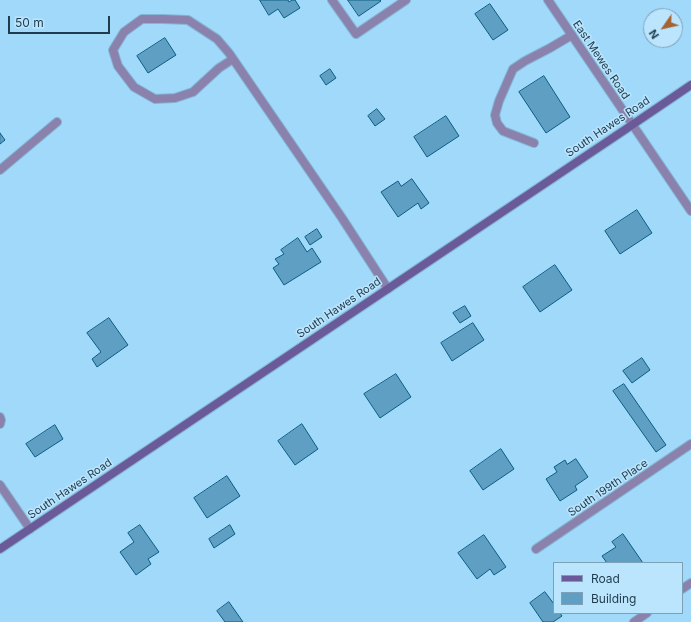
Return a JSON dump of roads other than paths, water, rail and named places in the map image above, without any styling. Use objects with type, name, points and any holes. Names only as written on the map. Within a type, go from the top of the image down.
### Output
[{"type":"main road","name":"South Hawes Road","points":[[0,549],[691,85]]},
{"type":"street","points":[[332,0],[356,34],[406,0]]},
{"type":"street","name":"East Mewes Road","points":[[548,0],[691,211]]},
{"type":"street","points":[[233,59],[219,68],[193,92],[175,98],[155,99],[134,87],[118,66],[113,50],[124,32],[142,19],[188,20],[217,39],[230,53],[342,218],[388,289]]},
{"type":"street","points":[[534,143],[503,131],[497,123],[495,115],[499,101],[514,69],[525,61],[572,35]]},
{"type":"street","points":[[0,170],[57,122]]},
{"type":"street","points":[[0,417],[0,424]]},
{"type":"street","name":"South 199th Place","points":[[536,549],[691,444]]},
{"type":"street","points":[[0,486],[30,529]]},
{"type":"street","points":[[634,622],[646,614]]}]
